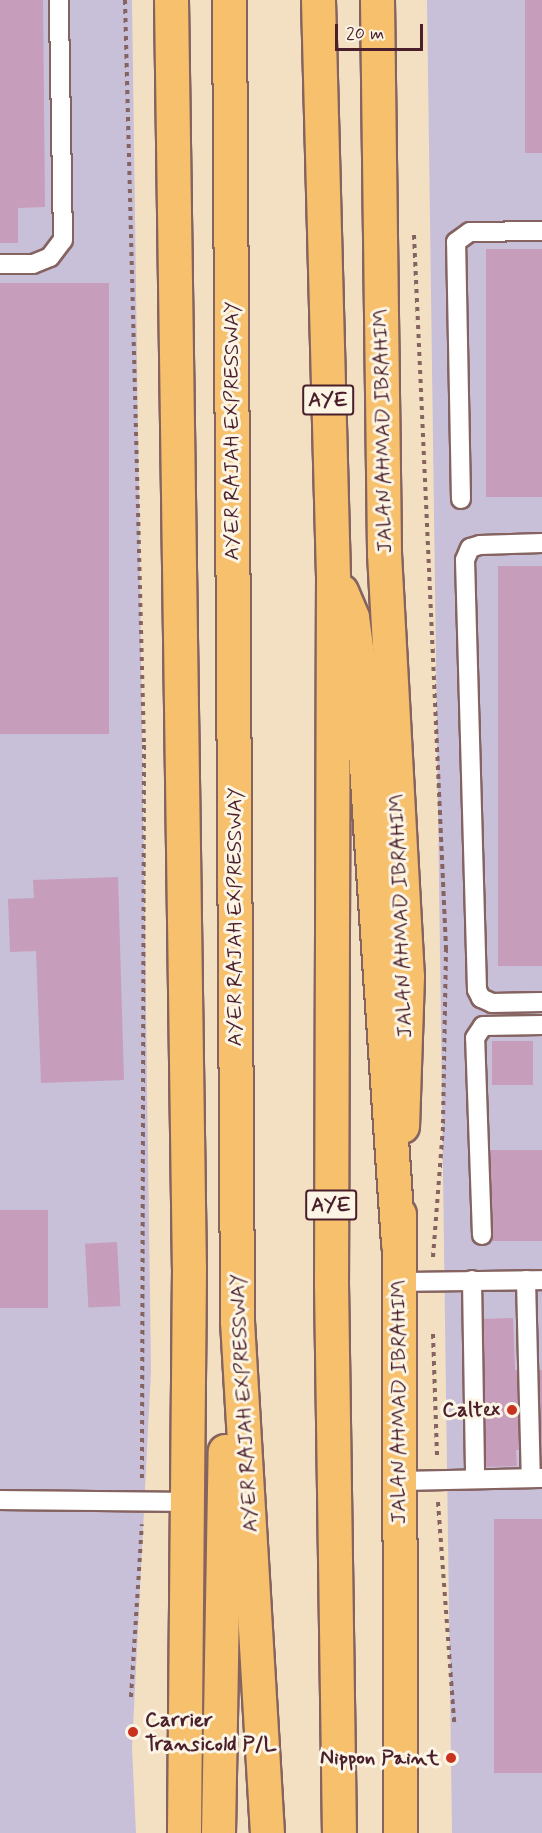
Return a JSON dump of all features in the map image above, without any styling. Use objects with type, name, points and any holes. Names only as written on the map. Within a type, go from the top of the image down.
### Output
[{"type":"main road","points":[[171,0],[189,1268],[184,1833]]},
{"type":"main road","name":"AYER RAJAH EXPRESSWAY","points":[[229,0],[237,1321],[267,1833]]},
{"type":"main road","name":"AYE","points":[[318,0],[333,576],[331,1283],[339,1833]]},
{"type":"main road","name":"JALAN AHMAD IBRAHIM","points":[[377,0],[384,553],[407,976],[398,1243],[400,1833]]},
{"type":"main road","points":[[333,576],[352,617],[360,676],[398,1243]]},
{"type":"main road","points":[[218,1833],[225,1445],[237,1321]]},
{"type":"lane","points":[[0,264],[33,264],[50,257],[63,240],[59,0]]},
{"type":"lane","points":[[461,500],[454,252],[456,242],[470,232],[542,231]]},
{"type":"lane","points":[[542,543],[480,545],[470,548],[465,560],[477,990],[481,998],[492,1003],[542,1002]]},
{"type":"lane","points":[[482,1234],[475,1038],[483,1026],[542,1025]]},
{"type":"lane","points":[[472,1280],[475,1479]]},
{"type":"lane","points":[[399,1282],[534,1280],[536,1478],[399,1481]]},
{"type":"lane","points":[[0,1500],[142,1499],[186,1502]]},
{"type":"path","points":[[125,0],[144,745],[142,1499],[139,1622],[131,1697]]},
{"type":"shaded area","points":[[0,0],[132,0],[151,1370],[132,1748],[136,1833],[0,1833]]},
{"type":"shaded area","points":[[427,0],[542,0],[542,1833],[452,1833]]},
{"type":"building","points":[[0,0],[43,0],[45,207],[18,208],[18,243],[0,243]]},
{"type":"building","points":[[525,0],[542,0],[542,153],[525,153]]},
{"type":"building","points":[[486,249],[542,249],[542,497],[486,497]]},
{"type":"building","points":[[0,283],[109,283],[109,734],[0,734]]},
{"type":"building","points":[[498,566],[542,566],[542,966],[498,966]]},
{"type":"building","points":[[118,877],[124,1080],[41,1083],[36,951],[10,952],[8,899],[34,898],[33,880]]},
{"type":"building","points":[[492,1041],[533,1041],[533,1085],[492,1085]]},
{"type":"building","points":[[483,1150],[542,1150],[542,1241],[483,1241]]},
{"type":"building","points":[[0,1210],[48,1210],[48,1308],[0,1308]]},
{"type":"building","points":[[117,1242],[120,1306],[88,1308],[85,1244]]},
{"type":"building","name":"Caltex","points":[[513,1318],[515,1370],[542,1370],[542,1450],[516,1450],[517,1466],[483,1467],[481,1319]]},
{"type":"building","points":[[494,1519],[542,1519],[542,1773],[494,1773]]},
{"type":"place","name":"Caltex","points":[[512,1410]]},
{"type":"place","name":"Carrier Transicold P/L","points":[[133,1732]]},
{"type":"place","name":"Nippon Paint","points":[[451,1758]]}]
